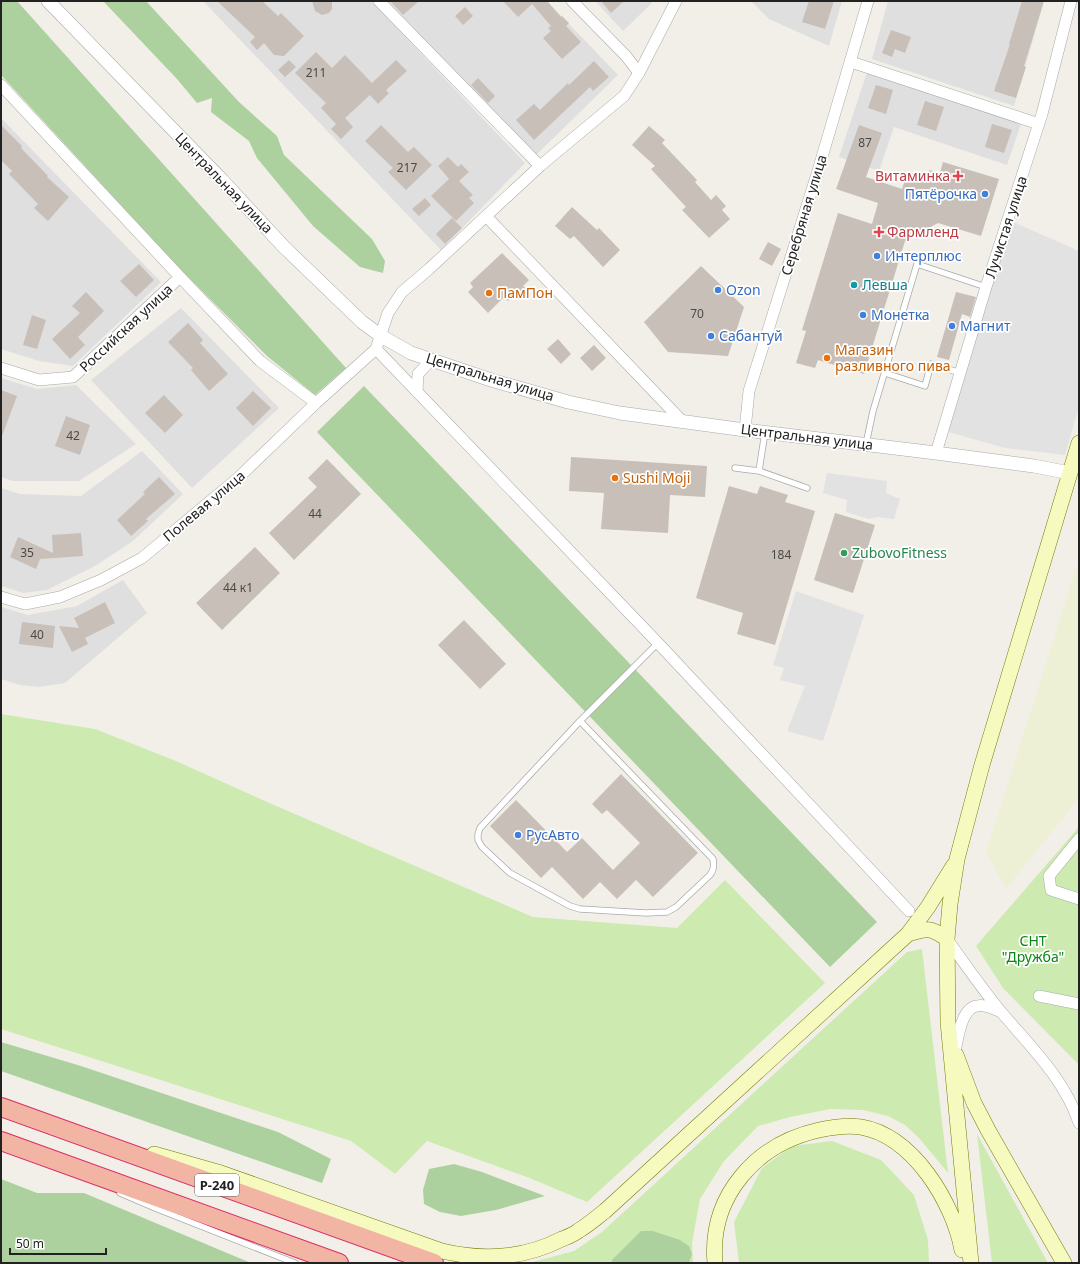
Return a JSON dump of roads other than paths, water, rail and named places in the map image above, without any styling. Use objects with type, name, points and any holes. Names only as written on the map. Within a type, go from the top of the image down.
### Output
[{"type":"highway","name":"Р-240","points":[[1,1107],[434,1263]]},
{"type":"highway","name":"Р-240","points":[[8,1144],[339,1263]]},
{"type":"main road","points":[[971,1263],[948,1022],[947,939],[950,904],[957,859],[982,765],[1079,443]]},
{"type":"main road","points":[[56,1127],[221,1173],[442,1251],[462,1256],[485,1257],[520,1255],[548,1246],[577,1232],[605,1211],[908,934],[928,907],[957,859]]},
{"type":"main road","points":[[908,934],[925,928],[938,932],[947,939]]},
{"type":"main road","points":[[948,1022],[955,1051],[974,1103],[1064,1263]]},
{"type":"main road","points":[[716,1263],[715,1240],[722,1210],[733,1188],[746,1170],[758,1158],[770,1150],[798,1136],[823,1129],[849,1126],[882,1134],[906,1150],[916,1160],[930,1178],[947,1205],[961,1242],[965,1263]]},
{"type":"street","name":"Центральная улица","points":[[48,1],[222,180],[284,247],[362,322],[381,336],[411,353],[491,380],[568,402],[620,413],[1034,466],[1070,473]]},
{"type":"street","points":[[379,1],[540,166]]},
{"type":"street","points":[[572,1],[626,56],[639,73]]},
{"type":"street","points":[[676,1],[639,73],[624,96],[540,166],[429,269],[402,292],[388,313],[376,350],[658,643],[909,911]]},
{"type":"street","name":"Серебряная улица","points":[[745,430],[751,385],[851,62],[868,1]]},
{"type":"street","name":"Лучистая улица","points":[[936,453],[986,287],[1039,124],[1071,1]]},
{"type":"street","points":[[851,62],[1039,124]]},
{"type":"street","points":[[1,85],[260,361],[316,403]]},
{"type":"street","points":[[486,216],[683,422]]},
{"type":"street","name":"Российская улица","points":[[1,368],[39,380],[73,377],[180,277]]},
{"type":"street","name":"Полевая улица","points":[[1,597],[25,604],[60,597],[101,580],[142,558],[238,478],[316,403],[376,350]]},
{"type":"street","points":[[417,392],[418,374],[431,360]]},
{"type":"street","points":[[1079,839],[1049,876],[1051,890],[1079,899]]},
{"type":"street","points":[[947,939],[1001,1012],[1062,1086],[1074,1109],[1079,1123]]},
{"type":"street","points":[[1039,996],[1079,1004]]},
{"type":"street","points":[[955,1051],[960,1024],[968,1011],[976,1006],[985,1006],[1001,1012]]},
{"type":"lane","points":[[866,444],[873,411],[917,264],[986,287]]},
{"type":"lane","points":[[885,373],[925,386],[931,364],[961,374]]},
{"type":"lane","points":[[759,472],[765,432]]},
{"type":"lane","points":[[735,468],[759,472],[807,488]]},
{"type":"lane","points":[[580,721],[713,859],[713,871],[710,875],[676,907],[667,912],[646,913],[580,909],[570,906],[510,872],[482,848],[478,840],[480,828],[580,721],[658,643]]},
{"type":"lane","points":[[8,1144],[96,1182]]},
{"type":"lane","points":[[111,1189],[154,1208],[295,1263]]},
{"type":"place","name":"Витаминка","points":[[958,176]]},
{"type":"place","name":"Пятёрочка","points":[[985,194]]},
{"type":"place","name":"Фармленд","points":[[879,232]]},
{"type":"place","name":"Интерплюс","points":[[877,256]]},
{"type":"place","name":"Левша","points":[[854,285]]},
{"type":"place","name":"Ozon","points":[[718,290]]},
{"type":"place","name":"ПамПон","points":[[489,293]]},
{"type":"place","name":"Монетка","points":[[863,315]]},
{"type":"place","name":"Магнит","points":[[952,326]]},
{"type":"place","name":"Сабантуй","points":[[711,336]]},
{"type":"place","name":"Магазин разливного пива","points":[[827,358]]},
{"type":"place","name":"Sushi Moji","points":[[615,478]]},
{"type":"place","name":"ZubovoFitness","points":[[844,553]]},
{"type":"place","name":"РусАвто","points":[[518,835]]},
{"type":"park label","name":"СНТ \"Дружба\"","points":[[1033,950]]}]
